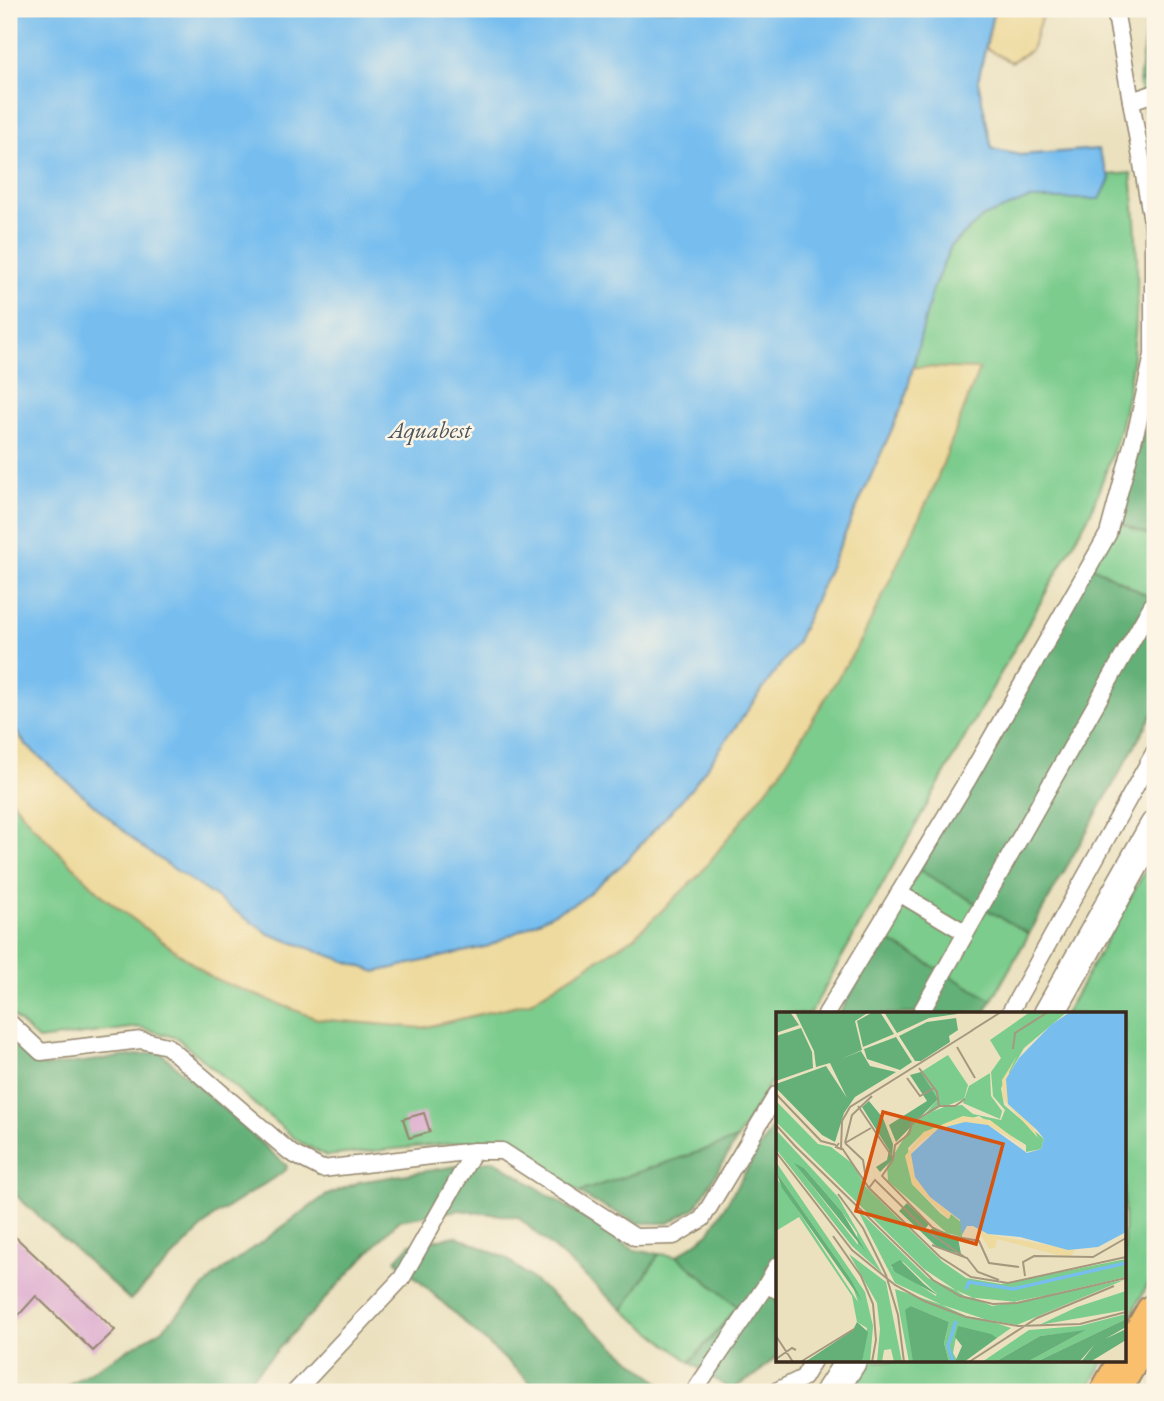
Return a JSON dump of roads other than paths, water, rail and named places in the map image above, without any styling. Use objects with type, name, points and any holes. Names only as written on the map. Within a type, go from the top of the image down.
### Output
[{"type":"highway","points":[[1110,1392],[1155,1313]]},
{"type":"street","points":[[1050,1012],[1155,826]]},
{"type":"street","points":[[831,1392],[850,1362]]},
{"type":"lane","points":[[826,1012],[968,779],[1108,534],[1153,355],[1153,227],[1115,9]]},
{"type":"lane","points":[[1131,101],[1155,93]]},
{"type":"lane","points":[[921,1012],[1155,600]]},
{"type":"lane","points":[[1010,1012],[1155,751]]},
{"type":"lane","points":[[899,893],[966,933]]},
{"type":"lane","points":[[9,1022],[41,1052],[141,1040],[167,1046],[291,1153],[322,1169],[474,1151],[502,1151],[635,1237],[674,1236],[702,1219],[776,1096]]},
{"type":"lane","points":[[295,1392],[401,1278],[474,1151]]},
{"type":"lane","points":[[694,1392],[771,1287],[776,1270]]},
{"type":"lane","points":[[774,1392],[803,1378],[812,1362]]},
{"type":"water","name":"Aquabest","points":[[9,9],[994,9],[978,81],[992,149],[1020,155],[1098,149],[1110,179],[1100,199],[1029,199],[983,217],[951,246],[932,291],[904,402],[796,643],[691,789],[623,864],[581,900],[489,946],[376,972],[269,934],[142,847],[26,745],[9,721]]}]
